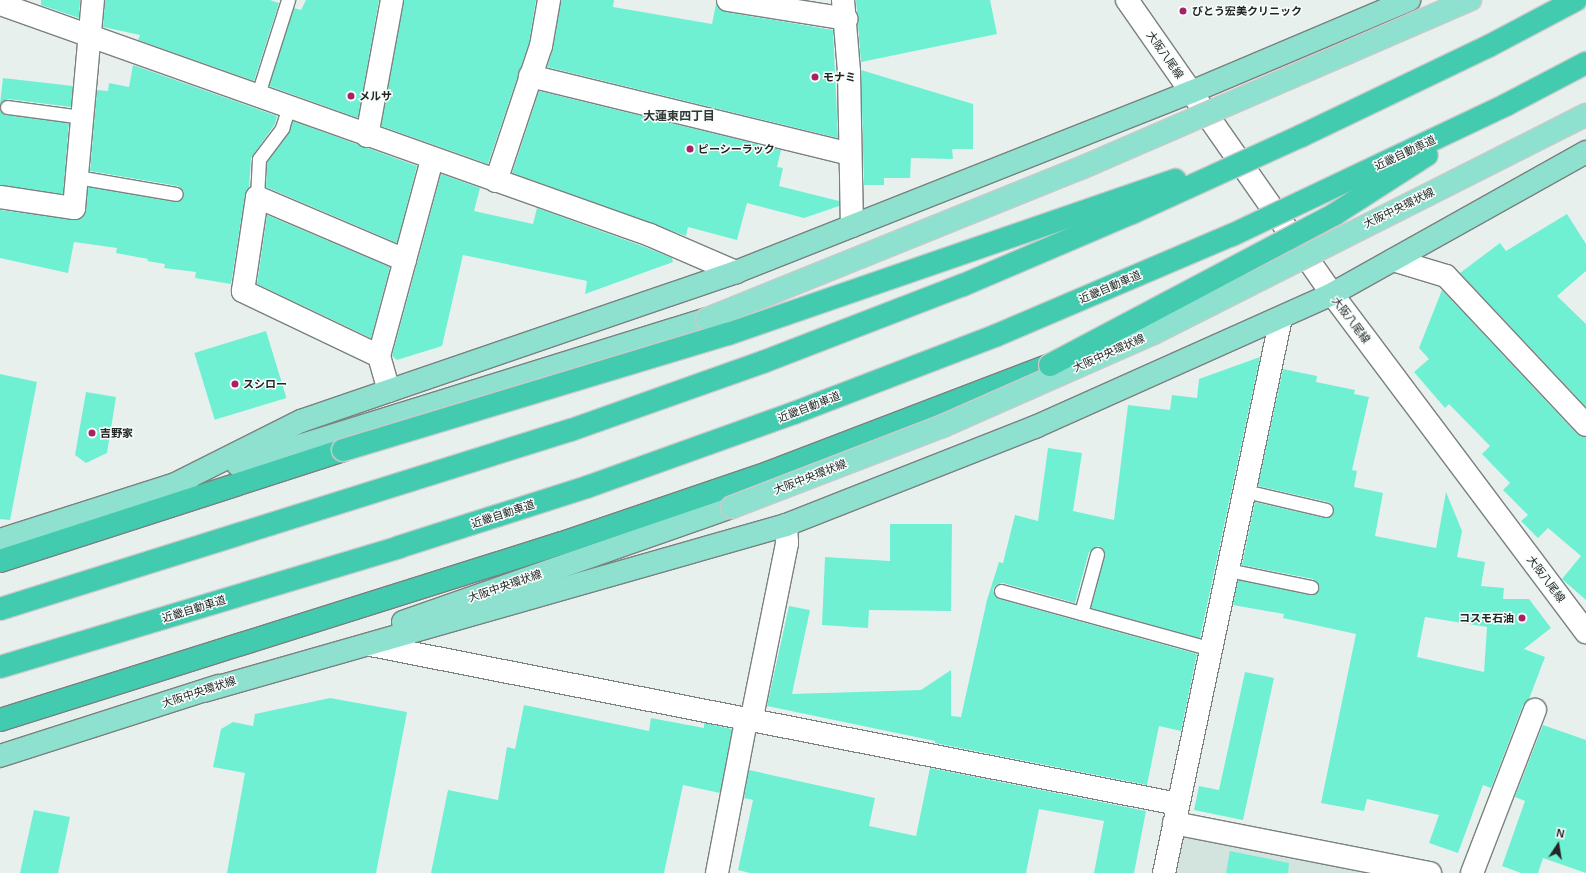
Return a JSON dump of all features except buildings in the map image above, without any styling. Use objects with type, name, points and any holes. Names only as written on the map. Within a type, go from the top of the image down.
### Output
[{"type":"highway","points":[[0,609],[563,432],[763,362],[964,285],[1132,213],[1301,136],[1488,46],[1576,0]]},
{"type":"highway","name":"近畿自動車道","points":[[0,667],[399,547],[587,487],[794,413],[997,335],[1232,235],[1506,106],[1586,63]]},
{"type":"highway","points":[[0,720],[562,543],[770,472],[1050,365],[1335,214],[1506,106]]},
{"type":"highway","points":[[0,561],[343,450],[728,334],[1301,136]]},
{"type":"main road","points":[[175,484],[300,421],[736,272],[1191,92],[1409,0]]},
{"type":"main road","points":[[0,540],[175,484],[707,319],[1081,168],[1470,0]]},
{"type":"main road","name":"大阪中央環状線","points":[[0,756],[204,691],[732,507],[943,426],[1152,334],[1586,115]]},
{"type":"main road","points":[[204,691],[371,645],[786,525],[1036,427],[1281,318],[1332,294],[1584,156]]},
{"type":"street","points":[[0,197],[74,208],[93,0]]},
{"type":"street","points":[[367,136],[392,0]]},
{"type":"street","points":[[496,181],[541,46],[549,0]]},
{"type":"street","points":[[728,0],[845,10],[850,72],[849,154],[852,226]]},
{"type":"street","name":"大阪八尾線","points":[[1127,0],[1332,294],[1584,626]]},
{"type":"street","points":[[0,4],[258,94],[367,136],[650,236],[736,272]]},
{"type":"street","points":[[530,76],[849,154]]},
{"type":"street","points":[[389,391],[379,356],[432,159]]},
{"type":"street","points":[[379,356],[243,291],[257,196],[405,260]]},
{"type":"street","points":[[1393,260],[1446,276],[1586,425]]},
{"type":"street","points":[[1164,873],[1281,318]]},
{"type":"street","points":[[717,873],[748,721],[787,543],[786,525]]},
{"type":"street","points":[[371,645],[748,721],[1176,814],[1430,873]]},
{"type":"street","points":[[1472,873],[1535,710]]},
{"type":"lane","points":[[258,94],[288,0]]},
{"type":"lane","points":[[257,196],[259,159],[282,128],[289,106]]},
{"type":"lane","points":[[7,107],[82,117]]},
{"type":"lane","points":[[77,178],[176,194]]},
{"type":"lane","points":[[1245,491],[1326,510]]},
{"type":"lane","points":[[1081,612],[1097,554]]},
{"type":"lane","points":[[1228,570],[1311,587]]},
{"type":"lane","points":[[1001,591],[1212,649]]},
{"type":"shaded area","points":[[1182,832],[1370,873],[1173,873]]},
{"type":"place","name":"びとう宏美クリニック","points":[[1183,11]]},
{"type":"place","name":"モナミ","points":[[815,77]]},
{"type":"place","name":"メルサ","points":[[351,96]]},
{"type":"place","name":"ピーシーラック","points":[[690,149]]},
{"type":"place","name":"スシロー","points":[[235,384]]},
{"type":"place","name":"吉野家","points":[[92,433]]},
{"type":"place","name":"コスモ石油","points":[[1522,618]]},
{"type":"district","name":"大蓮東四丁目","points":[[679,117]]}]
